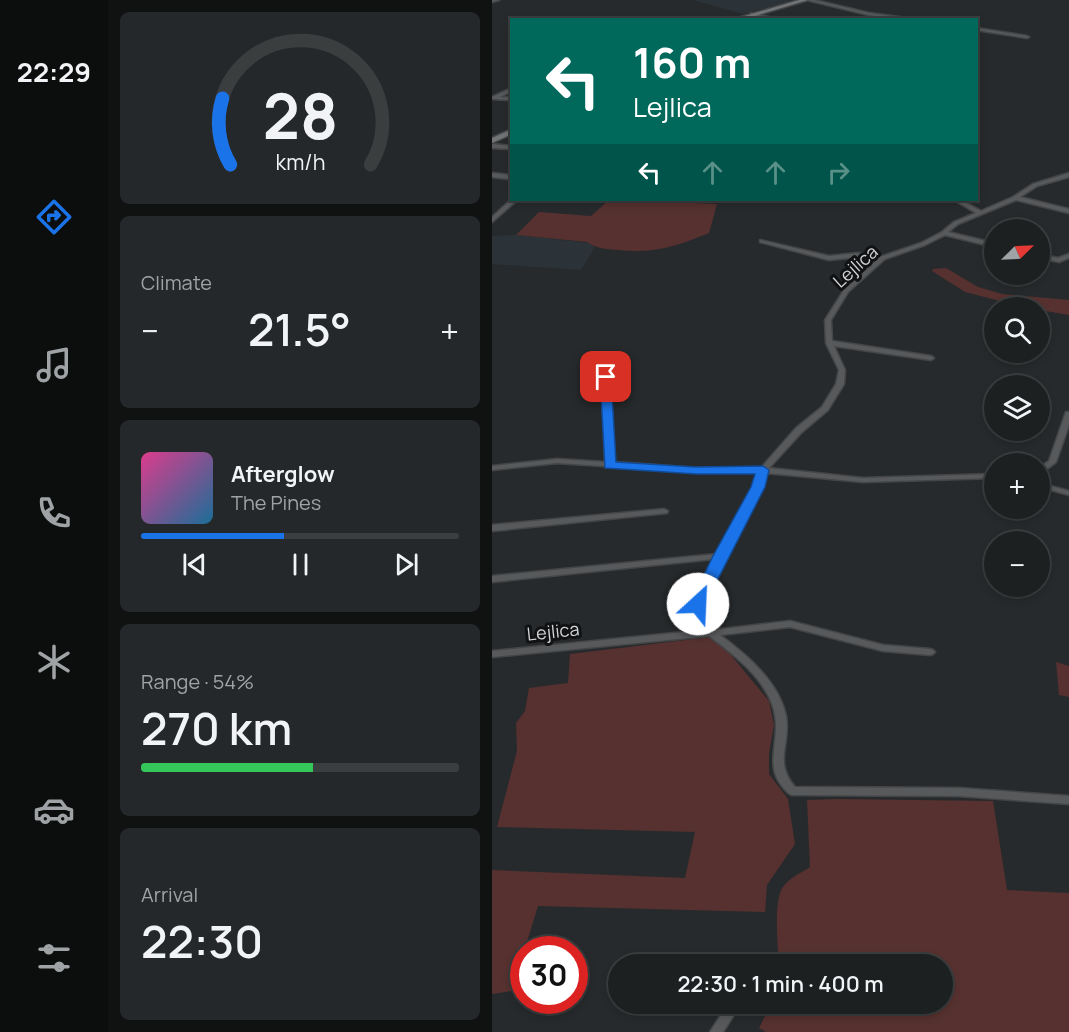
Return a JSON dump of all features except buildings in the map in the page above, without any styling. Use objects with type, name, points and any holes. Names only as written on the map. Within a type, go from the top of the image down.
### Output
[{"type":"main road","points":[[739,18],[807,0]]},
{"type":"main road","points":[[492,141],[510,133]]},
{"type":"street","points":[[492,1],[497,0]]},
{"type":"street","points":[[807,0],[869,14],[902,18]]},
{"type":"street","points":[[752,14],[768,18]]},
{"type":"street","points":[[978,29],[1027,37]]},
{"type":"street","points":[[503,86],[510,88]]},
{"type":"street","points":[[494,98],[510,89]]},
{"type":"street","points":[[494,98],[510,99]]},
{"type":"street","points":[[492,146],[510,148]]},
{"type":"street","points":[[492,175],[510,177]]},
{"type":"street","name":"Lejlica","points":[[829,343],[828,320],[846,291],[883,258],[944,233],[956,223],[1015,198],[1035,185],[1069,175]]},
{"type":"street","points":[[1015,198],[1069,211]]},
{"type":"street","points":[[492,220],[513,201]]},
{"type":"street","points":[[960,201],[979,212]]},
{"type":"street","points":[[944,233],[984,243]]},
{"type":"street","points":[[762,241],[829,258],[858,255],[883,258]]},
{"type":"street","points":[[1050,258],[1059,260],[1069,256]]},
{"type":"street","points":[[829,343],[931,358]]},
{"type":"street","points":[[829,343],[842,370],[840,384],[825,408],[799,430],[763,470],[758,487],[720,556],[698,604],[711,633],[736,651],[769,688],[778,705],[783,724],[777,767],[781,782],[792,791],[959,792],[1069,800]]},
{"type":"street","points":[[606,377],[609,465]]},
{"type":"street","points":[[1050,463],[1069,414]]},
{"type":"street","points":[[492,468],[557,461],[696,470],[763,470],[864,480],[984,476]]},
{"type":"street","points":[[1050,488],[1069,494]]},
{"type":"street","points":[[492,528],[664,511]]},
{"type":"street","points":[[492,579],[720,556]]},
{"type":"street","name":"Lejlica","points":[[492,654],[790,624],[883,648],[930,652]]},
{"type":"street","points":[[716,1032],[728,1014]]},
{"type":"shaded area","points":[[693,0],[787,0],[790,1],[743,14]]},
{"type":"shaded area","points":[[608,201],[717,204],[709,233],[687,242],[654,250],[610,249],[587,242],[516,235],[539,212],[591,216]]},
{"type":"shaded area","points":[[516,235],[589,243],[595,247],[581,270],[492,264],[492,236]]},
{"type":"shaded area","points":[[946,268],[978,287],[1002,294],[1036,297],[985,297],[965,292],[932,271]]},
{"type":"shaded area","points":[[1050,298],[1069,300],[1069,315],[1050,312]]},
{"type":"shaded area","points":[[711,637],[726,649],[769,701],[774,725],[769,753],[769,774],[788,799],[795,844],[767,885],[765,912],[538,906],[529,936],[510,936],[510,991],[492,994],[492,870],[685,878],[695,832],[497,827],[517,751],[516,723],[525,711],[529,688],[568,683],[570,654]]},
{"type":"shaded area","points":[[1056,662],[1069,666],[1069,697],[1059,695]]},
{"type":"shaded area","points":[[807,800],[993,801],[1007,890],[1069,893],[1069,1032],[766,1032],[759,1028],[766,1014],[953,1014],[953,954],[778,954],[777,924],[780,894],[788,881],[810,867]]},
{"type":"route","points":[[606,377],[609,465],[696,470],[763,470],[758,487],[700,595],[698,604]]}]
